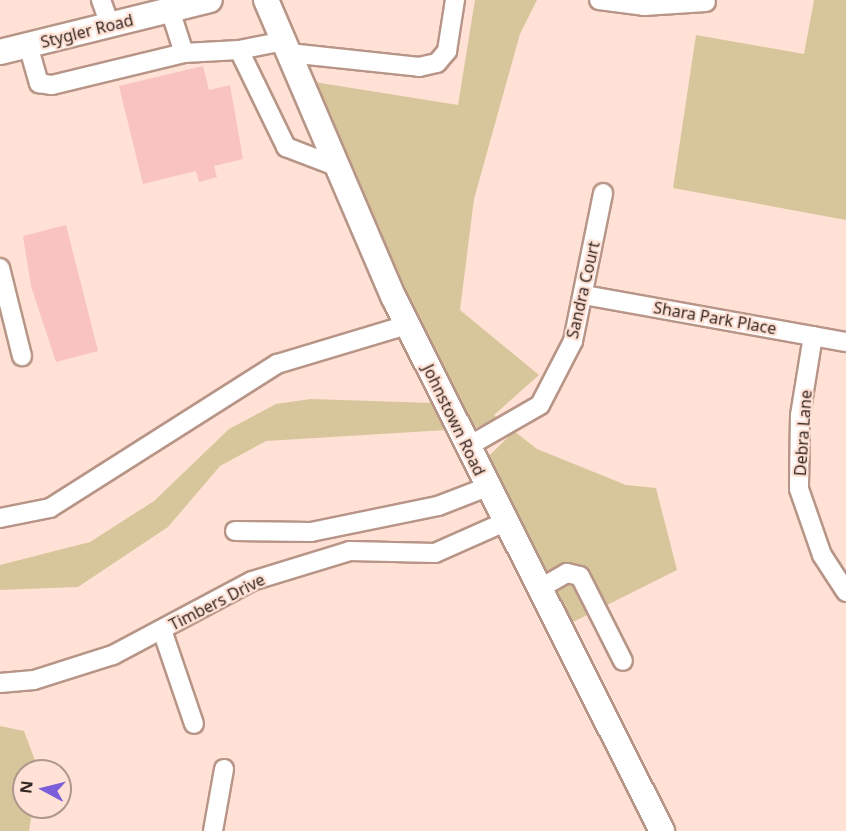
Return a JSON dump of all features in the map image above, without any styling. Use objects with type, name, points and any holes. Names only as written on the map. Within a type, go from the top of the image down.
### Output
[{"type":"main road","name":"Stygler Road","points":[[0,52],[210,0]]},
{"type":"main road","name":"Johnstown Road","points":[[266,0],[407,325],[662,831]]},
{"type":"street","points":[[101,0],[110,25]]},
{"type":"street","points":[[28,45],[39,83],[52,85],[184,53],[286,47],[419,67],[437,63],[447,51],[455,0]]},
{"type":"street","points":[[598,0],[644,6],[706,2]]},
{"type":"street","points":[[170,10],[184,53]]},
{"type":"street","points":[[239,50],[286,147],[338,167]]},
{"type":"street","name":"Sandra Court","points":[[467,447],[540,405],[573,341],[603,193]]},
{"type":"street","points":[[0,268],[22,356]]},
{"type":"street","name":"Shara Park Place","points":[[584,295],[846,342]]},
{"type":"street","points":[[0,518],[50,508],[278,364],[407,325]]},
{"type":"street","name":"Debra Lane","points":[[813,336],[800,415],[800,489],[822,555],[846,592]]},
{"type":"street","points":[[235,531],[311,532],[438,506],[487,487]]},
{"type":"street","name":"Timbers Drive","points":[[0,683],[73,670],[162,630],[252,581],[350,551],[435,553],[505,522]]},
{"type":"street","points":[[539,589],[567,573],[580,576],[624,661]]},
{"type":"street","points":[[162,630],[194,724]]},
{"type":"street","points":[[213,831],[224,769]]},
{"type":"shaded area","points":[[475,0],[537,0],[520,34],[474,199],[460,310],[539,375],[494,415],[501,421],[473,428],[414,322],[314,82],[458,105]]},
{"type":"shaded area","points":[[814,0],[846,0],[846,220],[673,188],[696,35],[804,54]]},
{"type":"shaded area","points":[[311,399],[433,403],[446,430],[266,441],[220,466],[168,527],[78,587],[0,590],[0,565],[90,542],[154,501],[229,429],[276,404]]},
{"type":"shaded area","points":[[514,431],[537,449],[626,485],[656,488],[677,570],[567,625],[487,458]]},
{"type":"shaded area","points":[[0,726],[24,731],[34,759],[12,759],[12,819],[31,819],[29,831],[0,831]]},
{"type":"building","points":[[203,66],[209,90],[230,85],[243,159],[214,166],[217,177],[199,182],[196,171],[143,184],[119,86]]},
{"type":"building","points":[[66,225],[98,351],[56,362],[31,286],[23,236]]}]
